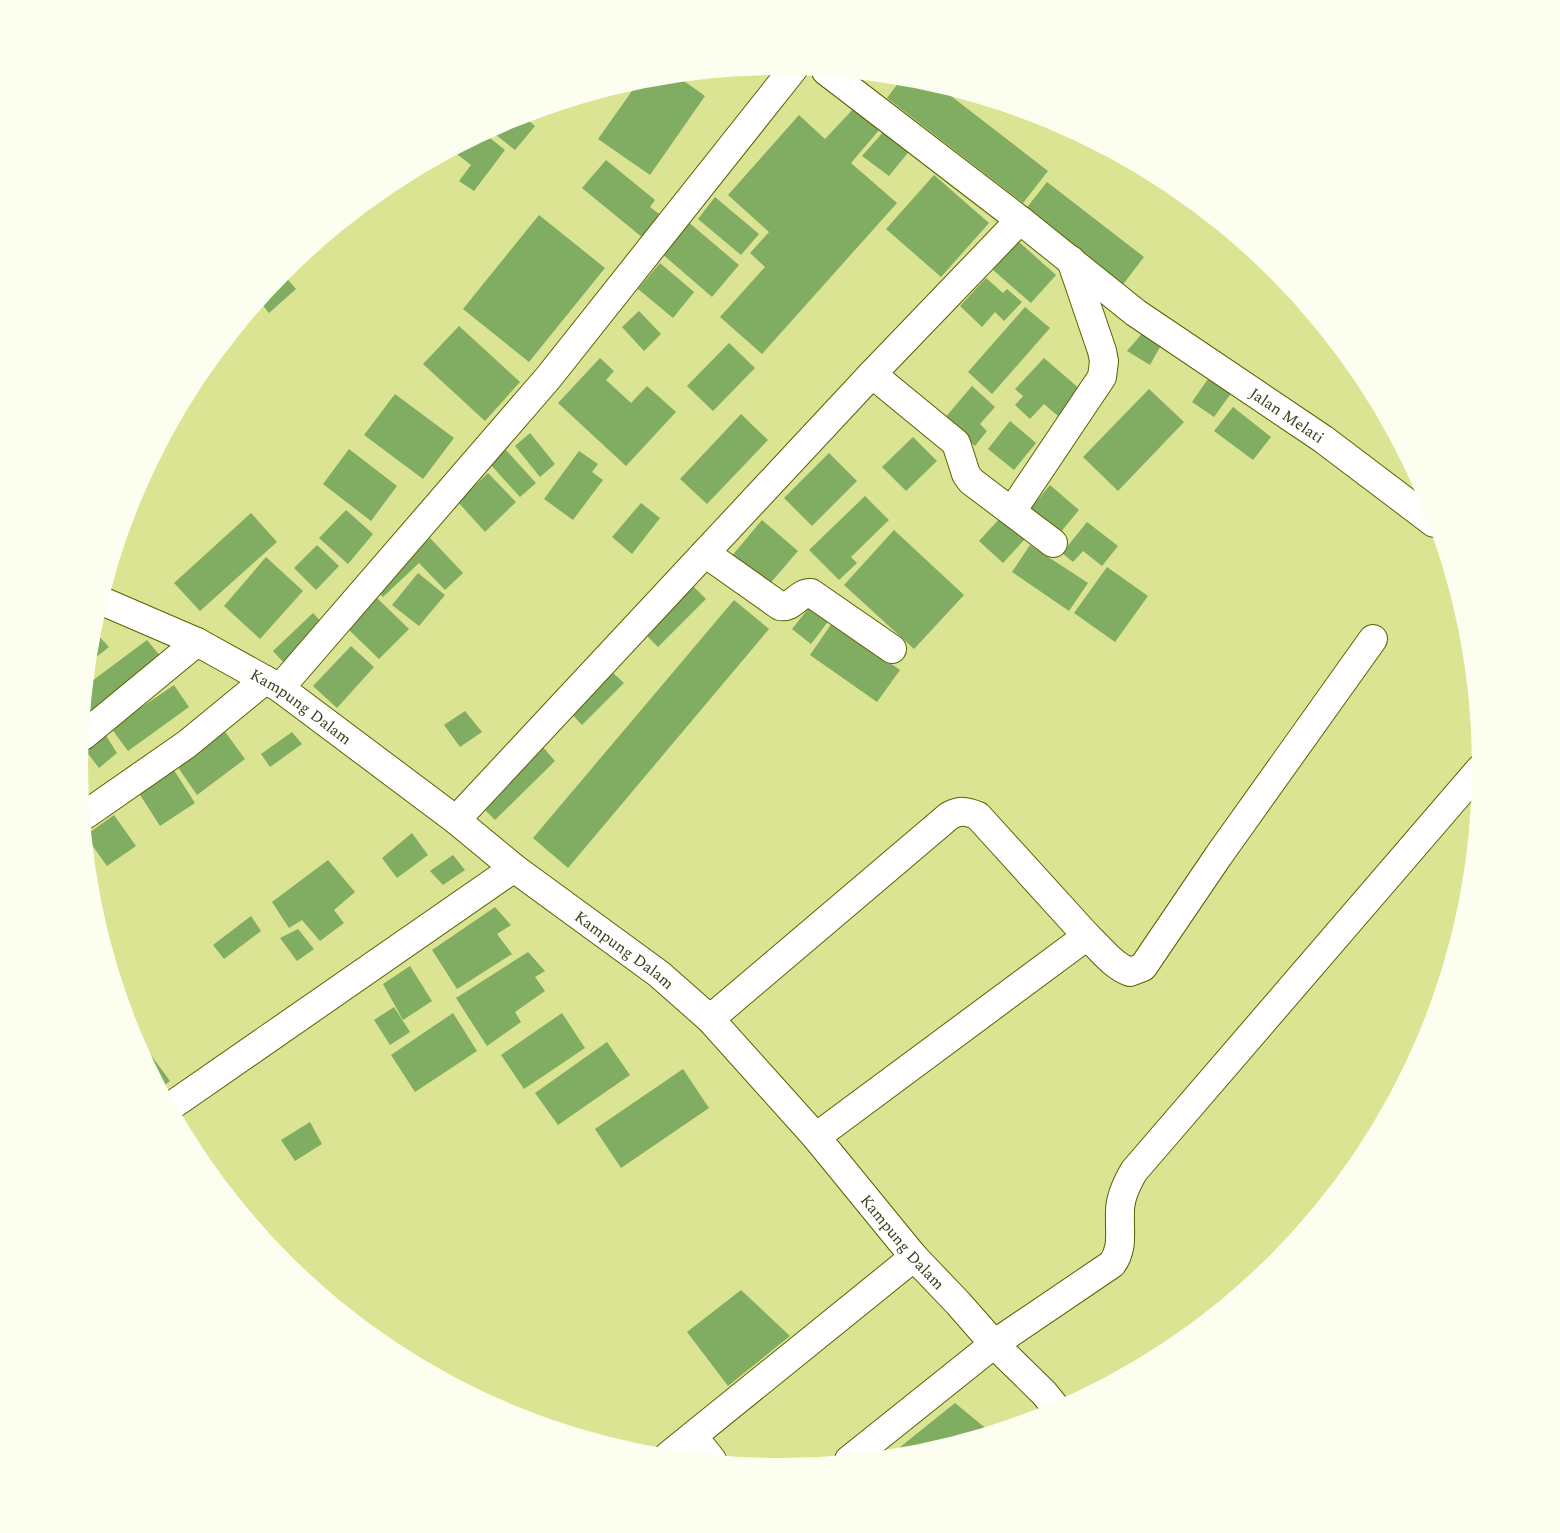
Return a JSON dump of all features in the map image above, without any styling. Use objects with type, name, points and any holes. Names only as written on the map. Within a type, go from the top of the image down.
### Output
[{"type":"street","points":[[90,811],[272,684],[548,378],[788,75]]},
{"type":"street","name":"Jalan Melati","points":[[834,77],[1020,220],[1136,313],[1323,439],[1424,516]]},
{"type":"street","points":[[456,820],[872,374],[1020,220]]},
{"type":"street","points":[[1012,511],[1102,377],[1104,361],[1102,351],[1071,260]]},
{"type":"street","points":[[872,374],[921,416],[955,441],[966,474],[972,481],[1053,543]]},
{"type":"street","points":[[705,553],[780,606],[790,605],[806,592],[811,593],[892,649]]},
{"type":"street","name":"Kampung Dalam","points":[[108,604],[197,642],[272,684],[456,820],[514,868],[659,974],[710,1019],[816,1137],[914,1257],[994,1344],[1051,1402]]},
{"type":"street","points":[[710,1019],[949,816],[958,811],[978,816],[1087,936],[1118,966],[1130,972],[1143,967],[1219,855],[1373,639]]},
{"type":"street","points":[[90,731],[197,642]]},
{"type":"street","points":[[857,1453],[994,1344],[1112,1264],[1119,1251],[1120,1209],[1124,1190],[1134,1171],[1471,779]]},
{"type":"street","points":[[176,1103],[514,868]]},
{"type":"street","points":[[816,1137],[1087,936]]},
{"type":"street","points":[[676,1450],[914,1257]]},
{"type":"street","points":[[693,1436],[707,1454]]},
{"type":"building","points":[[685,82],[705,96],[650,175],[598,139],[632,91]]},
{"type":"building","points":[[897,85],[953,97],[1048,171],[1023,203],[887,98]]},
{"type":"building","points":[[855,107],[880,129],[851,163],[897,203],[762,354],[720,317],[765,267],[750,253],[769,232],[728,195],[799,115],[825,139]]},
{"type":"building","points":[[530,122],[535,126],[515,150],[497,136]]},
{"type":"building","points":[[885,130],[911,149],[889,176],[862,156]]},
{"type":"building","points":[[491,139],[505,150],[474,191],[459,181],[471,165],[458,155]]},
{"type":"building","points":[[606,160],[655,200],[650,207],[662,216],[643,238],[582,188]]},
{"type":"building","points":[[934,175],[989,223],[941,277],[886,229]]},
{"type":"building","points":[[1047,182],[1144,257],[1118,291],[1021,215]]},
{"type":"building","points":[[715,197],[759,234],[741,255],[698,219]]},
{"type":"building","points":[[539,215],[605,268],[529,362],[463,309]]},
{"type":"building","points":[[687,221],[739,265],[712,297],[660,252]]},
{"type":"building","points":[[1018,241],[1056,275],[1031,303],[993,270]]},
{"type":"building","points":[[660,263],[694,292],[673,318],[638,289]]},
{"type":"building","points":[[986,278],[1003,293],[1007,289],[1022,302],[1004,321],[995,312],[982,327],[960,306]]},
{"type":"building","points":[[289,281],[296,289],[269,313],[264,307]]},
{"type":"building","points":[[1025,307],[1050,328],[992,394],[968,372]]},
{"type":"building","points":[[639,311],[661,334],[644,351],[622,327]]},
{"type":"building","points":[[459,326],[520,382],[485,421],[423,364]]},
{"type":"building","points":[[1145,330],[1161,345],[1150,365],[1127,351]]},
{"type":"building","points":[[729,343],[755,368],[713,411],[687,386]]},
{"type":"building","points":[[600,358],[614,371],[606,380],[631,403],[647,386],[676,412],[626,466],[558,403]]},
{"type":"building","points":[[1044,358],[1081,390],[1058,416],[1044,404],[1030,419],[1015,405],[1023,396],[1015,389]]},
{"type":"building","points":[[1210,376],[1232,392],[1214,417],[1192,402]]},
{"type":"building","points":[[972,386],[995,407],[980,424],[987,431],[975,446],[944,419]]},
{"type":"building","points":[[1149,389],[1184,422],[1118,491],[1083,457]]},
{"type":"building","points":[[395,394],[454,438],[423,479],[364,435]]},
{"type":"building","points":[[1233,407],[1271,437],[1253,460],[1214,431]]},
{"type":"building","points":[[741,414],[768,440],[707,504],[680,479]]},
{"type":"building","points":[[1010,421],[1036,443],[1014,470],[988,449]]},
{"type":"building","points":[[530,433],[555,464],[540,477],[515,446]]},
{"type":"building","points":[[913,437],[937,461],[906,491],[882,467]]},
{"type":"building","points":[[349,449],[397,486],[371,521],[323,484]]},
{"type":"building","points":[[506,450],[536,483],[520,497],[490,464]]},
{"type":"building","points":[[579,451],[598,464],[592,472],[603,480],[573,520],[544,499]]},
{"type":"building","points":[[829,453],[857,481],[812,526],[784,498]]},
{"type":"building","points":[[488,473],[516,502],[485,532],[458,502]]},
{"type":"building","points":[[1050,485],[1079,510],[1060,533],[1031,508]]},
{"type":"building","points":[[865,496],[889,520],[851,557],[857,563],[839,580],[809,550]]},
{"type":"building","points":[[641,503],[660,518],[632,554],[612,537]]},
{"type":"building","points":[[346,510],[373,534],[348,564],[319,538]]},
{"type":"building","points":[[251,513],[277,542],[200,611],[174,583]]},
{"type":"building","points":[[1001,517],[1025,539],[1003,563],[979,541]]},
{"type":"building","points":[[762,520],[798,551],[767,587],[731,557]]},
{"type":"building","points":[[1087,522],[1118,546],[1102,566],[1083,551],[1073,562],[1062,553]]},
{"type":"building","points":[[894,530],[964,595],[914,649],[844,585]]},
{"type":"building","points":[[430,538],[463,573],[445,590],[419,563],[383,597],[376,589]]},
{"type":"building","points":[[317,545],[339,566],[316,590],[294,568]]},
{"type":"building","points":[[1030,545],[1088,583],[1069,611],[1012,572]]},
{"type":"building","points":[[266,557],[303,591],[260,639],[224,606]]},
{"type":"building","points":[[1107,567],[1148,596],[1115,642],[1074,613]]},
{"type":"building","points":[[418,573],[445,595],[419,626],[392,605]]},
{"type":"building","points":[[690,583],[706,599],[658,647],[642,631]]},
{"type":"building","points":[[377,598],[409,629],[379,659],[347,628]]},
{"type":"building","points":[[734,600],[769,629],[568,868],[533,838]]},
{"type":"building","points":[[812,604],[830,619],[811,644],[792,629]]},
{"type":"building","points":[[313,613],[324,625],[284,663],[273,651]]},
{"type":"building","points":[[832,623],[900,670],[877,702],[810,655]]},
{"type":"building","points":[[101,638],[109,647],[98,656]]},
{"type":"building","points":[[147,640],[161,657],[90,718],[94,680]]},
{"type":"building","points":[[351,646],[374,667],[337,708],[313,686]]},
{"type":"building","points":[[611,671],[624,683],[582,725],[570,712]]},
{"type":"building","points":[[174,685],[189,707],[128,751],[111,728]]},
{"type":"building","points":[[465,711],[482,732],[460,747],[444,725]]},
{"type":"building","points":[[223,729],[245,759],[197,795],[175,763]]},
{"type":"building","points":[[103,731],[117,753],[99,768],[89,754],[89,741]]},
{"type":"building","points":[[292,732],[302,744],[270,767],[261,754]]},
{"type":"building","points":[[541,745],[555,761],[495,820],[480,805]]},
{"type":"building","points":[[170,764],[195,803],[160,826],[135,787]]},
{"type":"building","points":[[114,815],[136,846],[107,866],[93,846],[92,831]]},
{"type":"building","points":[[412,833],[428,855],[397,878],[382,858]]},
{"type":"building","points":[[453,855],[465,870],[443,885],[430,871]]},
{"type":"building","points":[[328,860],[355,892],[334,910],[344,923],[320,941],[302,920],[289,928],[272,902]]},
{"type":"building","points":[[495,907],[511,925],[497,934],[512,954],[457,989],[432,950]]},
{"type":"building","points":[[251,916],[261,931],[224,959],[213,945]]},
{"type":"building","points":[[298,929],[314,949],[297,961],[280,938]]},
{"type":"building","points":[[528,952],[545,971],[535,977],[545,991],[515,1012],[521,1022],[487,1046],[456,998]]},
{"type":"building","points":[[410,966],[432,1001],[403,1020],[383,984]]},
{"type":"building","points":[[394,1007],[410,1032],[390,1045],[374,1020]]},
{"type":"building","points":[[453,1013],[477,1051],[415,1092],[391,1055]]},
{"type":"building","points":[[562,1013],[585,1048],[524,1089],[501,1055]]},
{"type":"building","points":[[607,1042],[630,1075],[558,1125],[535,1093]]},
{"type":"building","points":[[154,1060],[170,1081],[166,1084]]},
{"type":"building","points":[[683,1069],[709,1108],[621,1168],[595,1129]]},
{"type":"building","points":[[310,1122],[322,1144],[295,1161],[281,1140]]},
{"type":"building","points":[[741,1290],[790,1336],[728,1386],[687,1332]]},
{"type":"building","points":[[955,1403],[984,1427],[915,1445],[900,1447]]}]
